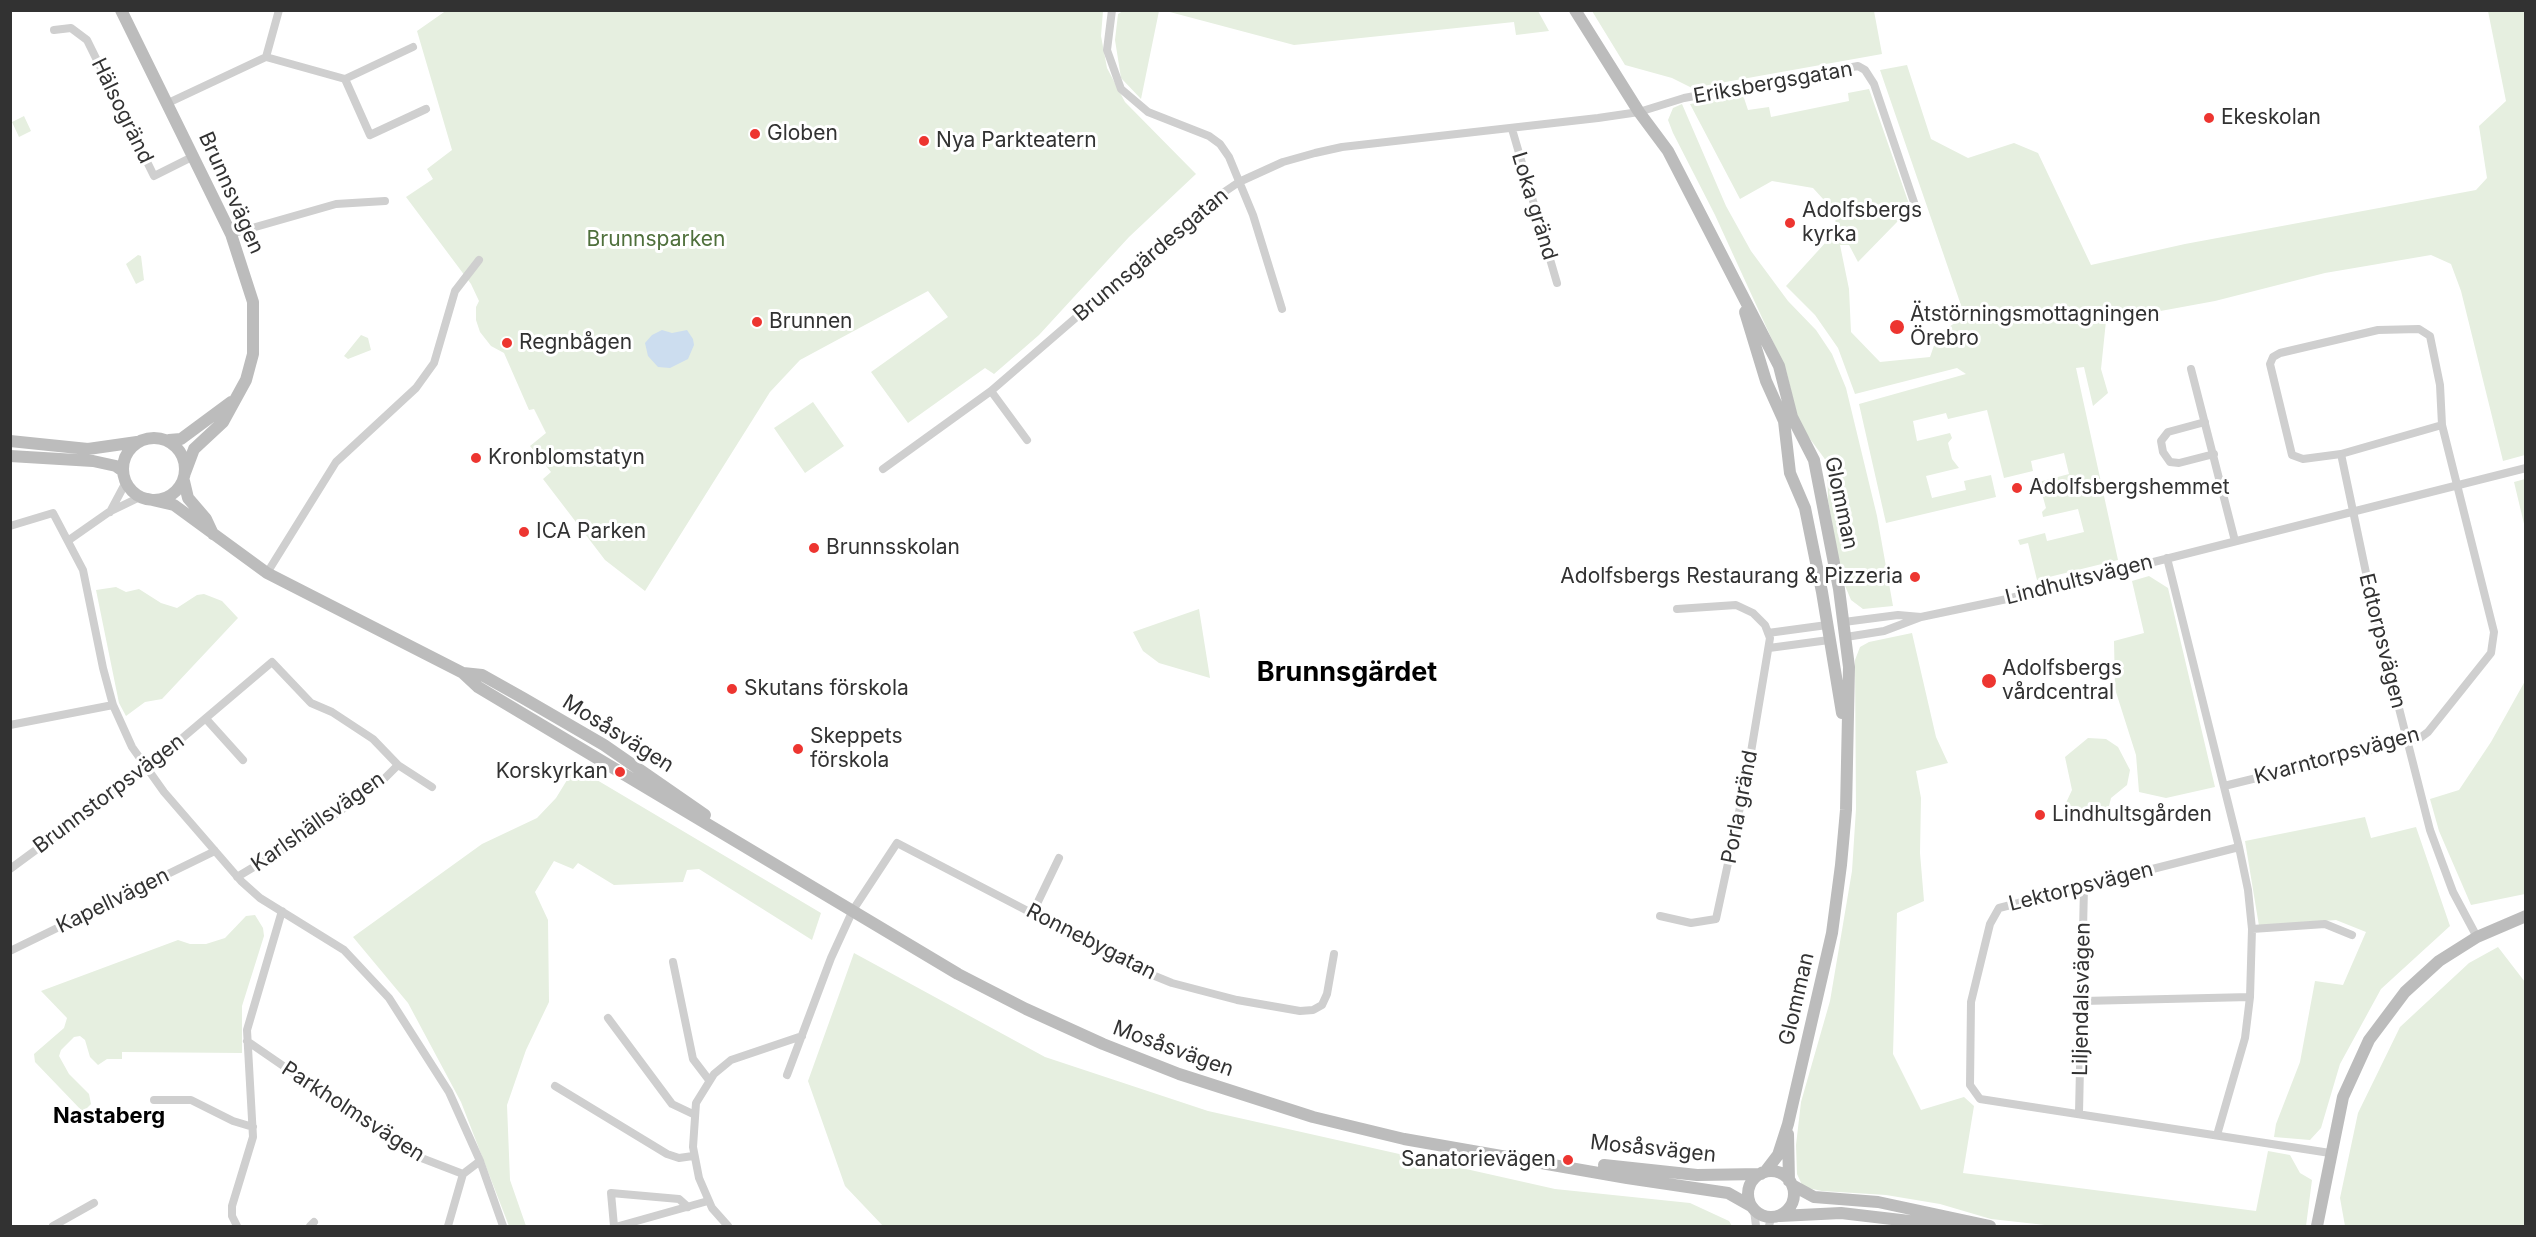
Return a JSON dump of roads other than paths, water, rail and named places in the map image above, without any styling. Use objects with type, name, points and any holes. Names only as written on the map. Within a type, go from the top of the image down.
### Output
[{"type":"main road","name":"Brunnsvägen","points":[[122,10],[231,234],[248,279],[253,315],[253,354],[246,380],[223,422],[194,449],[185,477]]},
{"type":"main road","name":"Glomman","points":[[1575,10],[1639,112],[1668,151],[1779,366],[1792,417],[1814,460],[1844,622],[1849,667],[1845,810],[1832,933],[1788,1124],[1778,1155],[1763,1173]]},
{"type":"main road","name":"Glomman","points":[[1739,291],[1766,381],[1784,421],[1788,464],[1805,508],[1846,738]]},
{"type":"main road","name":"Brunnsvägen","points":[[169,440],[181,439],[234,400]]},
{"type":"main road","points":[[10,441],[88,449],[154,438],[169,440],[180,450],[185,477],[171,495],[144,498],[131,491],[125,477],[116,466],[93,461],[10,456]]},
{"type":"main road","points":[[125,477],[128,452],[137,442]]},
{"type":"main road","name":"Mosåsvägen","points":[[185,477],[188,498],[206,519],[214,535]]},
{"type":"main road","name":"Mosåsvägen","points":[[144,498],[174,505],[267,573],[463,673],[478,687],[958,974],[1026,1009],[1179,1074],[1324,1119],[1404,1139],[1662,1178],[1728,1193],[1752,1208]]},
{"type":"main road","points":[[1827,625],[1844,622]]},
{"type":"main road","points":[[1829,640],[1846,638]]},
{"type":"main road","points":[[2320,1223],[2330,1153],[2343,1096],[2369,1040],[2392,1007],[2439,961],[2476,937],[2526,916]]},
{"type":"main road","name":"Glomman","points":[[1788,1124],[1791,1183]]},
{"type":"main road","name":"Mosåsvägen","points":[[1662,1178],[1763,1173]]},
{"type":"main road","points":[[1952,1227],[1841,1214],[1773,1220],[1752,1208],[1748,1196],[1750,1185],[1763,1173],[1780,1173],[1791,1183],[1814,1197],[1903,1207],[1990,1227]]},
{"type":"main road","points":[[1773,1220],[1792,1203],[1791,1183]]},
{"type":"street","points":[[266,57],[279,10]]},
{"type":"street","points":[[1112,10],[1107,50],[1121,89],[1148,112],[1209,136],[1220,144],[1229,157],[1253,215],[1281,309]]},
{"type":"street","name":"Hälsogränd","points":[[54,30],[71,28],[87,40],[154,176],[194,156]]},
{"type":"street","points":[[168,103],[266,57],[345,78],[413,47]]},
{"type":"street","name":"Eriksbergsgatan","points":[[1639,112],[1694,96],[1858,66],[1865,70],[1874,84],[1917,211]]},
{"type":"street","points":[[345,78],[370,135],[426,109]]},
{"type":"street","name":"Brunnsgärdesgatan","points":[[883,469],[991,391],[1211,201],[1239,182],[1283,162],[1342,147],[1512,129],[1639,112]]},
{"type":"street","name":"Loka gränd","points":[[1512,129],[1557,283]]},
{"type":"street","points":[[231,234],[336,204],[385,201]]},
{"type":"street","points":[[267,573],[336,462],[416,388],[434,363],[455,291],[479,260]]},
{"type":"street","name":"Kvarntorpsvägen","points":[[2224,786],[2407,741],[2428,732],[2491,653],[2494,642],[2442,425],[2440,385],[2430,336],[2419,329],[2378,330],[2319,343],[2273,357],[2270,364],[2292,455],[2303,459],[2340,454]]},
{"type":"street","points":[[2191,369],[2235,541]]},
{"type":"street","points":[[991,391],[1028,440]]},
{"type":"street","points":[[2205,422],[2168,432],[2161,441],[2163,452],[2170,462],[2179,463],[2214,454]]},
{"type":"street","points":[[2340,454],[2442,425]]},
{"type":"street","name":"Edtorpsvägen","points":[[2340,454],[2407,741],[2436,850],[2458,904],[2476,937]]},
{"type":"street","name":"Lindhultsvägen","points":[[1846,638],[1900,627],[1921,617],[2007,599],[2526,468]]},
{"type":"street","points":[[109,512],[125,477]]},
{"type":"street","points":[[69,540],[109,512],[144,498]]},
{"type":"street","points":[[10,526],[53,513],[69,540],[82,570],[89,593],[98,649],[113,705],[125,735],[147,768],[237,877],[260,898],[344,950],[389,998],[435,1066],[480,1161],[503,1227]]},
{"type":"street","points":[[2167,558],[2239,847],[2248,890],[2252,929],[2250,997],[2245,1038],[2217,1135]]},
{"type":"street","points":[[1677,609],[1736,605],[1753,613],[1765,625],[1769,640]]},
{"type":"street","name":"Lindhultsvägen","points":[[1844,622],[1898,615],[1921,617]]},
{"type":"street","points":[[1769,640],[1827,625]]},
{"type":"street","points":[[1769,640],[1829,640]]},
{"type":"street","name":"Porla gränd","points":[[1660,916],[1691,923],[1716,919],[1748,770],[1769,640]]},
{"type":"street","name":"Brunnstorpsvägen","points":[[10,869],[147,768],[207,720],[272,662]]},
{"type":"street","name":"Karlshällsvägen","points":[[272,662],[305,698],[373,739],[398,765],[432,787]]},
{"type":"street","points":[[10,726],[113,705]]},
{"type":"street","points":[[207,720],[243,760]]},
{"type":"street","name":"Karlshällsvägen","points":[[237,877],[304,837],[383,780],[398,765]]},
{"type":"street","name":"Ronnebygatan","points":[[853,910],[897,843],[1172,983],[1238,1000],[1300,1011],[1313,1010],[1322,1005],[1327,994],[1334,954]]},
{"type":"street","name":"Lektorpsvägen","points":[[2239,847],[2015,902],[1999,908],[1995,913],[1980,959],[1971,1002],[1971,1085],[1980,1099],[2330,1153]]},
{"type":"street","name":"Kapellvägen","points":[[10,951],[215,851]]},
{"type":"street","points":[[1033,912],[1059,858]]},
{"type":"street","name":"Liljendalsvägen","points":[[2079,1113],[2084,886]]},
{"type":"street","points":[[787,1075],[853,910]]},
{"type":"street","points":[[237,1227],[232,1216],[232,1206],[251,1149],[253,1127],[247,1041],[249,1019],[282,911]]},
{"type":"street","points":[[2252,929],[2325,924],[2352,935]]},
{"type":"street","points":[[673,962],[693,1059],[709,1080]]},
{"type":"street","points":[[2083,1001],[2250,997]]},
{"type":"street","points":[[608,1018],[672,1104],[693,1114]]},
{"type":"street","points":[[728,1227],[708,1201],[693,1156],[693,1114],[696,1103],[709,1080],[731,1060],[802,1036]]},
{"type":"street","name":"Parkholmsvägen","points":[[247,1041],[411,1154],[463,1174]]},
{"type":"street","points":[[555,1086],[667,1154],[679,1158],[693,1156]]},
{"type":"street","points":[[154,1100],[191,1100],[233,1121],[253,1127]]},
{"type":"street","points":[[448,1227],[463,1174],[480,1161]]},
{"type":"street","points":[[688,1207],[679,1199],[611,1193],[617,1227],[688,1207],[708,1201]]},
{"type":"street","points":[[53,1227],[94,1203]]},
{"type":"street","points":[[1752,1208],[1756,1227]]},
{"type":"water","points":[[662,330],[672,333],[687,330],[694,345],[688,359],[670,368],[658,367],[648,356],[645,343],[652,335]]},
{"type":"place","name":"Ekeskolan","points":[[2209,118]]},
{"type":"place","name":"Globen","points":[[755,134]]},
{"type":"place","name":"Nya Parkteatern","points":[[924,141]]},
{"type":"place","name":"Adolfsbergs kyrka","points":[[1790,223]]},
{"type":"place","name":"Brunnen","points":[[757,322]]},
{"type":"place","name":"Ätstörningsmottagningen Örebro","points":[[1897,327]]},
{"type":"place","name":"Regnbågen","points":[[507,343]]},
{"type":"place","name":"Kronblomstatyn","points":[[476,458]]},
{"type":"place","name":"Adolfsbergshemmet","points":[[2017,488]]},
{"type":"place","name":"ICA Parken","points":[[524,532]]},
{"type":"place","name":"Brunnsskolan","points":[[814,548]]},
{"type":"place","name":"Adolfsbergs Restaurang & Pizzeria","points":[[1915,577]]},
{"type":"place","name":"Adolfsbergs vårdcentral","points":[[1989,681]]},
{"type":"place","name":"Skutans förskola","points":[[732,689]]},
{"type":"place","name":"Skeppets förskola","points":[[798,749]]},
{"type":"place","name":"Korskyrkan","points":[[620,772]]},
{"type":"place","name":"Lindhultsgården","points":[[2040,815]]},
{"type":"place","name":"Sanatorievägen","points":[[1568,1160]]},
{"type":"district","name":"Brunnsgärdet","points":[[1347,673]]},
{"type":"district","name":"Nastaberg","points":[[109,1116]]},
{"type":"park label","name":"Brunnsparken","points":[[656,240]]}]
